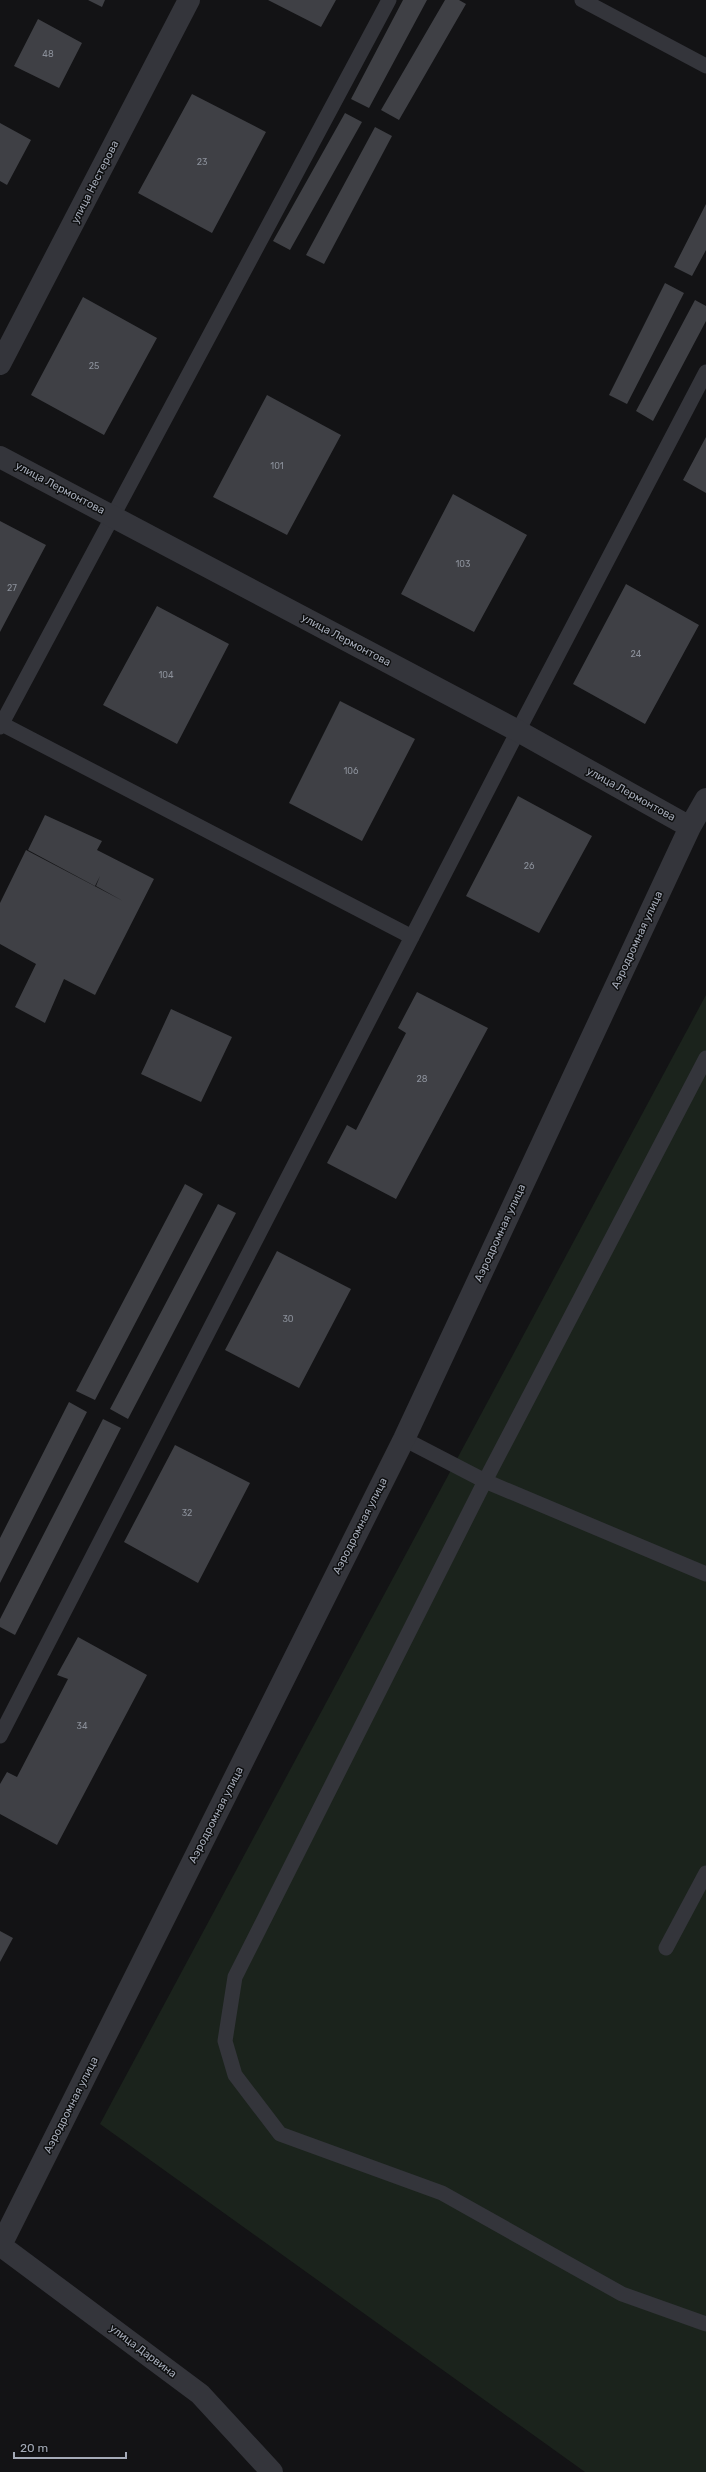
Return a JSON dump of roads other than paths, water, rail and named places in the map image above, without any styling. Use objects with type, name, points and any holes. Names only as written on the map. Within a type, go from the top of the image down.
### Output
[{"type":"street","name":"улица Нестерова","points":[[0,364],[189,0]]},
{"type":"street","name":"улица Лермонтова","points":[[0,457],[518,731],[690,827]]},
{"type":"street","name":"Аэродромная улица","points":[[0,2245],[404,1439],[690,827],[706,799]]},
{"type":"street","name":"улица Дарвина","points":[[0,2245],[200,2394],[272,2472]]},
{"type":"lane","points":[[388,0],[0,725],[412,937]]},
{"type":"lane","points":[[582,0],[706,66]]},
{"type":"lane","points":[[0,1736],[518,731],[706,372]]},
{"type":"lane","points":[[706,1058],[485,1481],[235,1977],[225,2041],[235,2075],[280,2134],[442,2193],[622,2294],[706,2324]]},
{"type":"lane","points":[[404,1439],[485,1481],[706,1574]]},
{"type":"lane","points":[[666,1948],[706,1873]]}]
